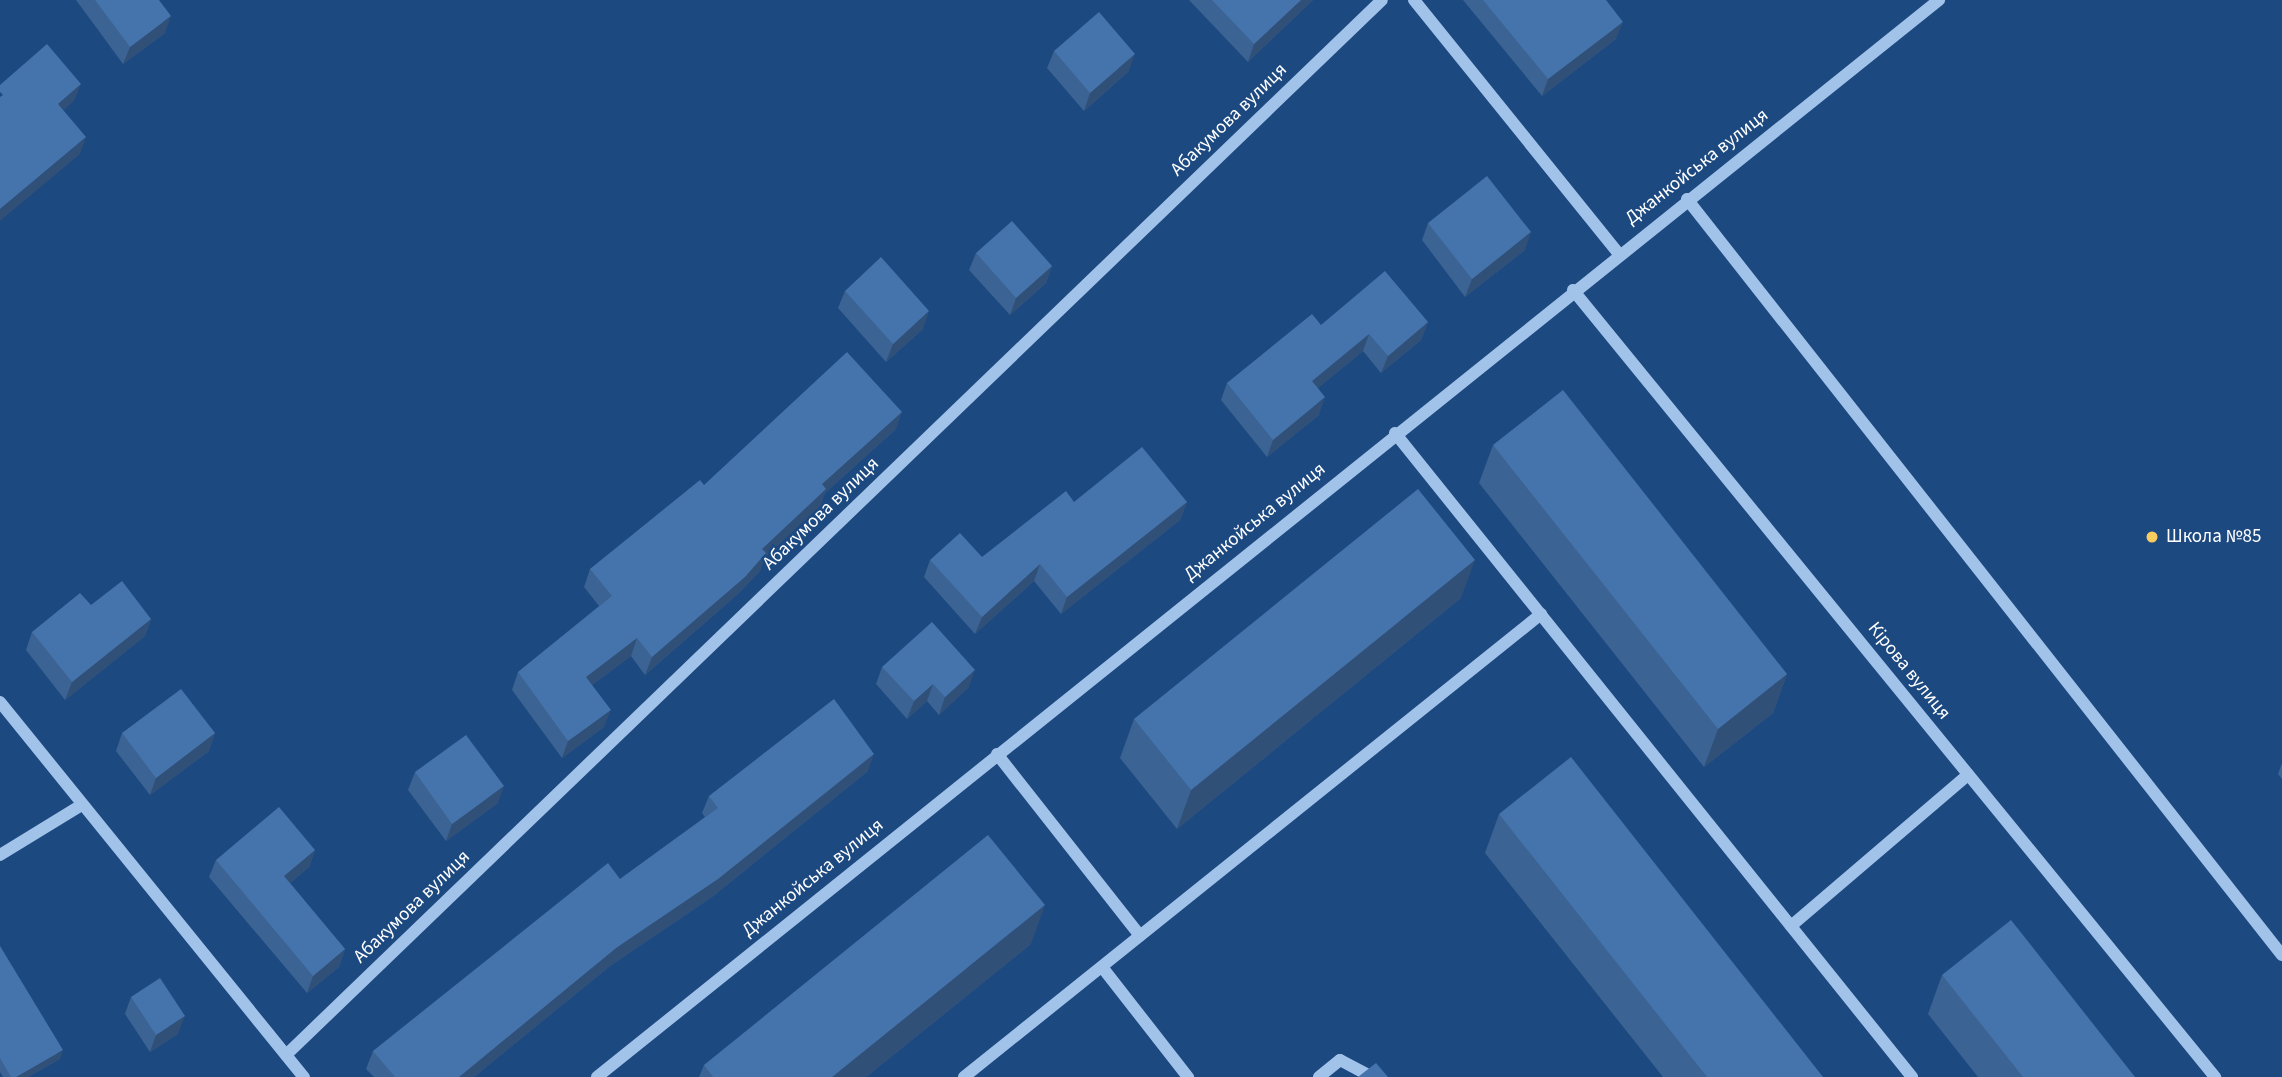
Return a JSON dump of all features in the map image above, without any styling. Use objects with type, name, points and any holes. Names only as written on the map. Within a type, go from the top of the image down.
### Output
[{"type":"street","name":"Абакумова вулиця","points":[[286,1055],[1382,0]]},
{"type":"street","points":[[1414,0],[1618,253]]},
{"type":"street","name":"Джанкойська вулиця","points":[[597,1077],[1618,253],[1939,0]]},
{"type":"street","points":[[1687,199],[2282,955]]},
{"type":"street","name":"Кірова вулиця","points":[[1573,290],[2215,1077]]},
{"type":"street","points":[[1395,433],[1912,1077]]},
{"type":"street","points":[[964,1077],[1541,614]]},
{"type":"street","points":[[0,702],[80,806],[304,1077]]},
{"type":"street","points":[[997,754],[1140,936]]},
{"type":"street","points":[[1791,926],[1968,775]]},
{"type":"street","points":[[0,855],[80,806]]},
{"type":"street","points":[[1102,967],[1188,1077]]},
{"type":"street","points":[[1319,1077],[1340,1060],[1372,1077]]},
{"type":"building","points":[[95,0],[159,0],[171,16],[130,47]]},
{"type":"building","points":[[1212,0],[1301,0],[1254,44]]},
{"type":"building","points":[[1483,0],[1606,0],[1623,22],[1548,79]]},
{"type":"building","points":[[1099,12],[1135,54],[1090,93],[1054,51]]},
{"type":"building","points":[[47,44],[81,84],[58,104],[86,137],[0,209],[0,97],[3,95],[0,85]]},
{"type":"building","points":[[1487,176],[1531,232],[1472,279],[1428,223]]},
{"type":"building","points":[[1012,221],[1052,266],[1016,298],[976,253]]},
{"type":"building","points":[[881,257],[929,311],[893,344],[845,291]]},
{"type":"building","points":[[1385,271],[1428,322],[1388,356],[1369,334],[1312,381],[1325,397],[1273,440],[1227,383],[1312,314],[1321,325]]},
{"type":"building","points":[[847,352],[902,412],[822,484],[826,489],[762,549],[766,553],[745,577],[652,657],[637,638],[586,677],[611,710],[568,741],[518,672],[612,596],[590,569],[700,480],[704,485]]},
{"type":"building","points":[[1563,390],[1787,674],[1718,729],[1493,445]]},
{"type":"building","points":[[1142,447],[1187,502],[1067,597],[1040,564],[982,617],[930,560],[960,533],[982,557],[1066,491],[1074,502]]},
{"type":"building","points":[[1418,489],[1475,560],[1191,790],[1134,719]]},
{"type":"building","points":[[122,581],[151,619],[72,682],[32,632],[80,593],[91,605]]},
{"type":"building","points":[[932,622],[975,670],[945,697],[933,684],[914,701],[882,667]]},
{"type":"building","points":[[181,689],[215,733],[156,778],[122,733]]},
{"type":"building","points":[[834,699],[874,754],[718,879],[616,948],[459,1077],[395,1077],[373,1051],[608,863],[620,879],[718,808],[709,796]]},
{"type":"building","points":[[466,735],[504,786],[452,824],[415,772]]},
{"type":"building","points":[[1571,757],[1823,1077],[1707,1077],[1499,814]]},
{"type":"building","points":[[279,807],[315,850],[284,876],[345,949],[313,976],[216,860]]},
{"type":"building","points":[[988,835],[1045,905],[832,1077],[713,1077],[704,1065]]},
{"type":"building","points":[[2011,920],[2135,1077],[2023,1077],[1942,975]]},
{"type":"building","points":[[0,946],[63,1050],[16,1077],[11,1077],[0,1058]]},
{"type":"building","points":[[160,978],[185,1016],[156,1035],[131,997]]},
{"type":"building","points":[[1376,1063],[1388,1077],[1358,1077]]},
{"type":"place","name":"Школа №85","points":[[2152,537]]}]
